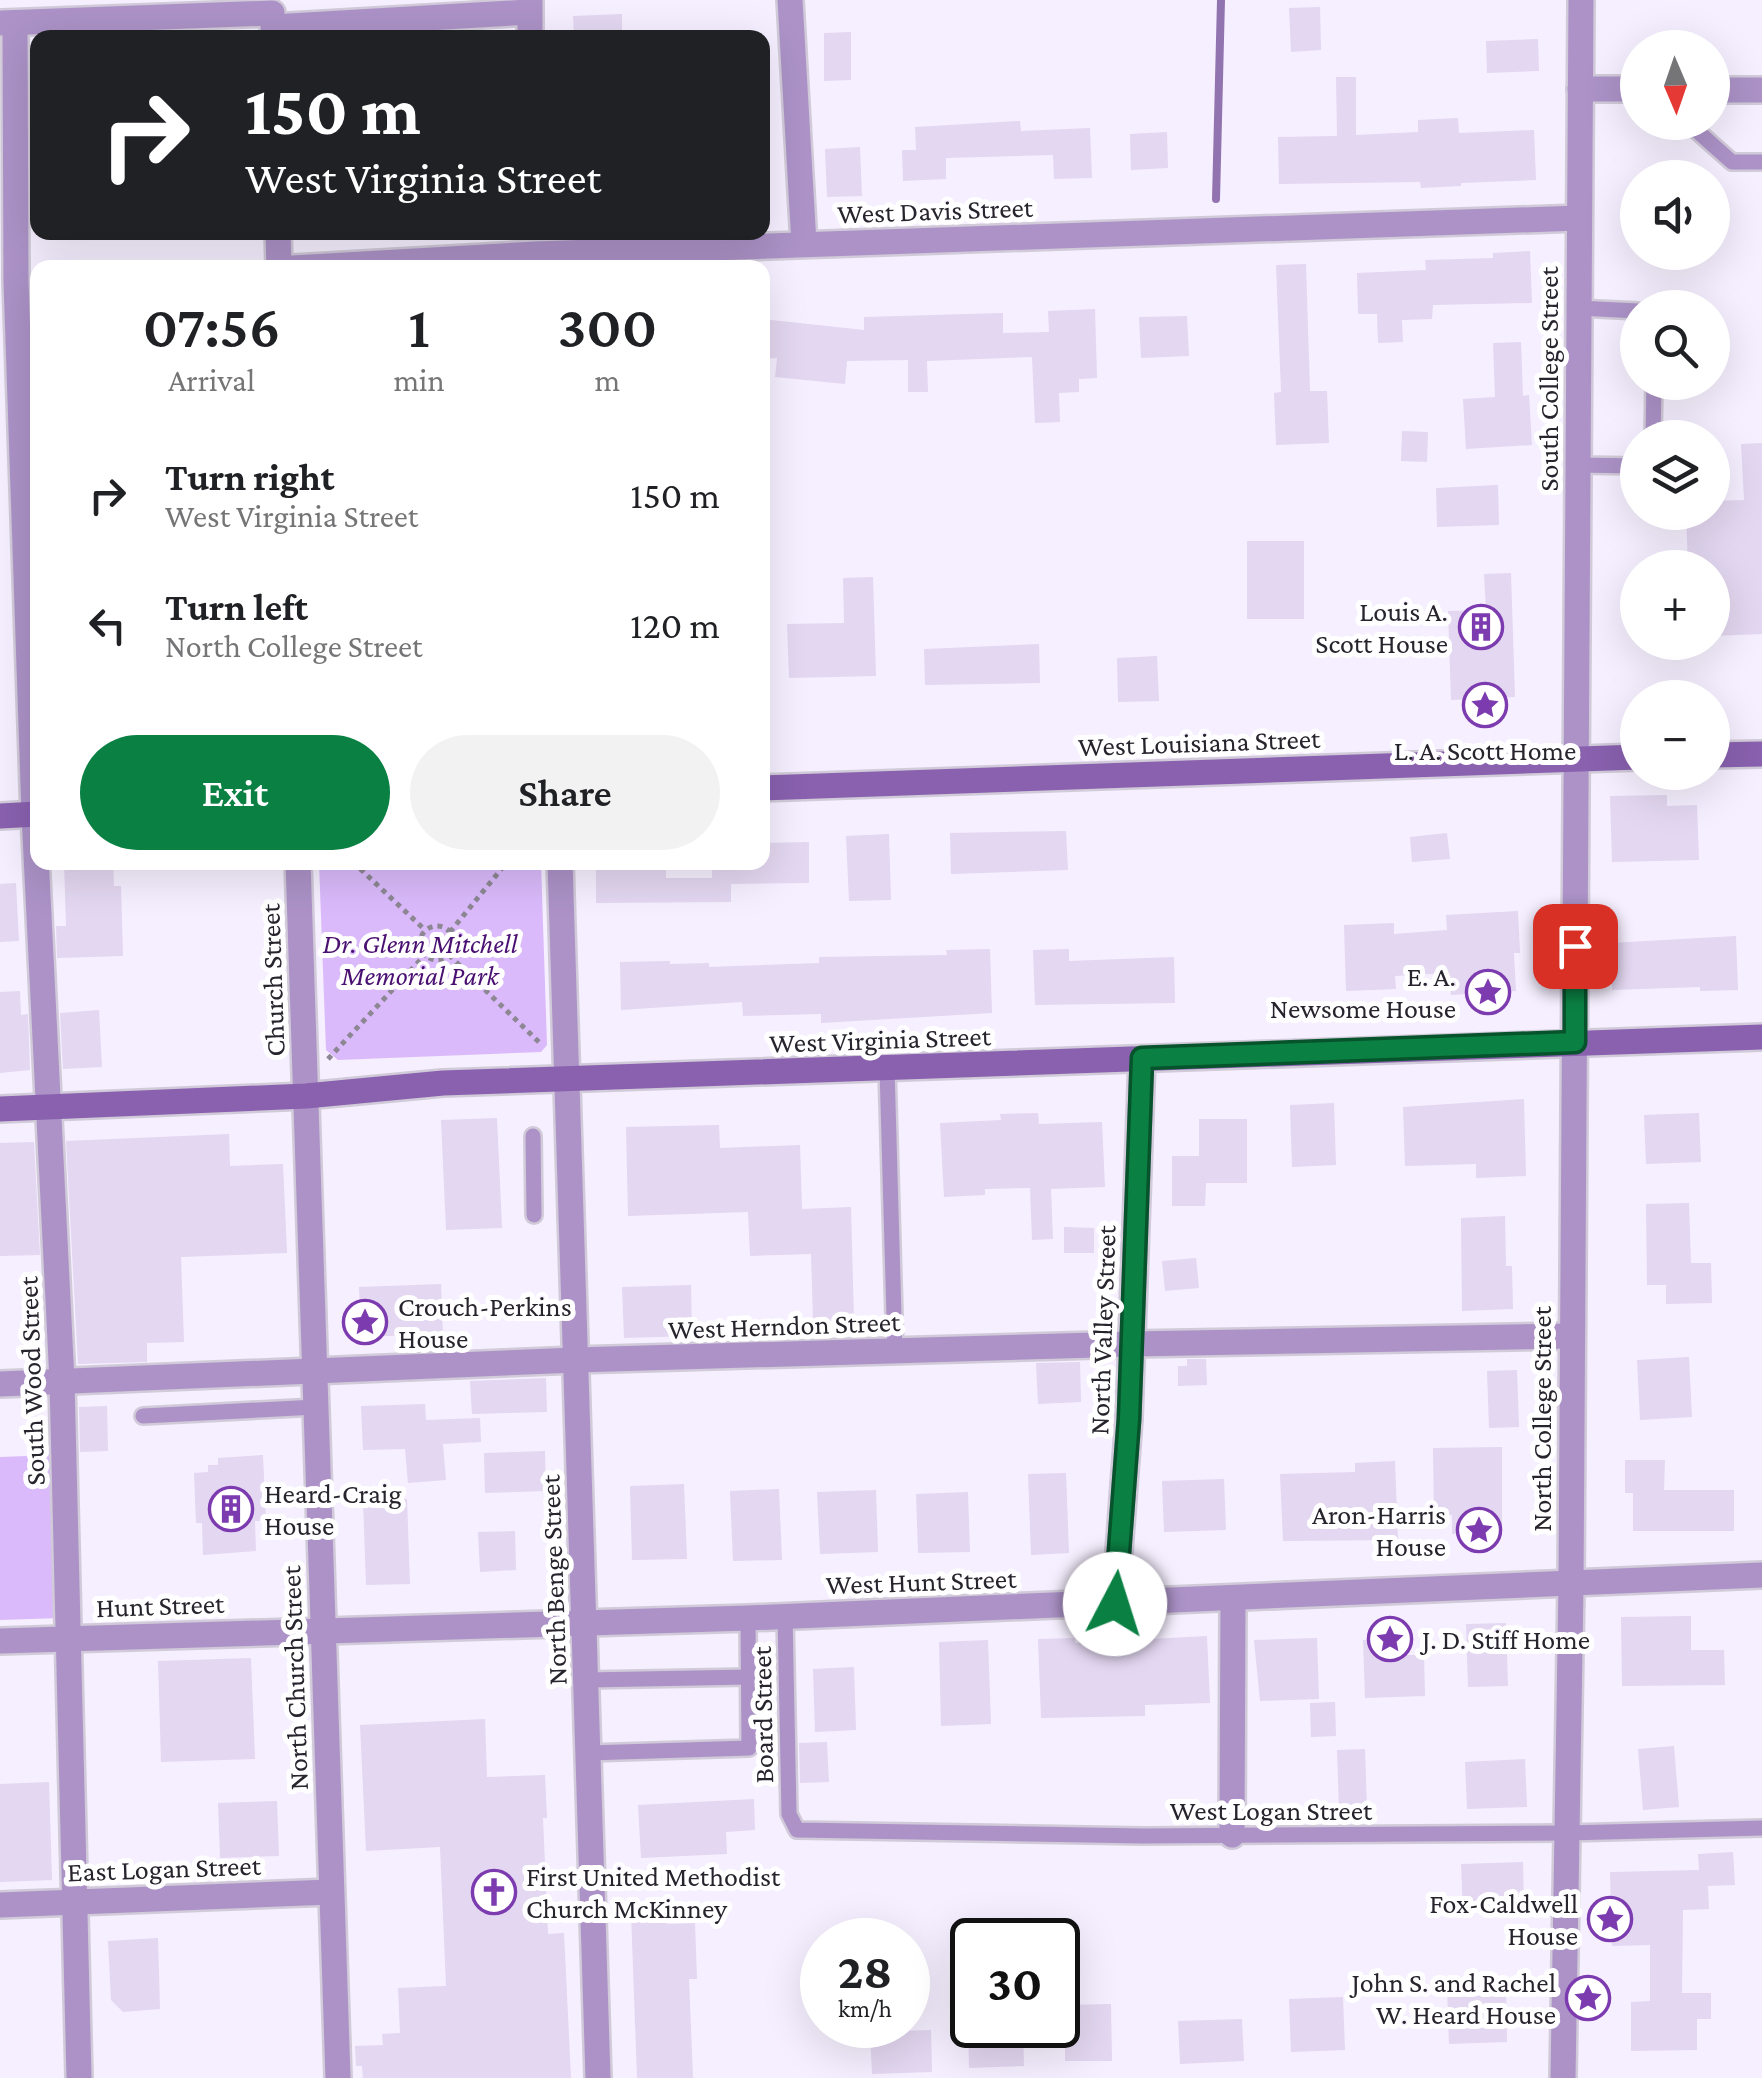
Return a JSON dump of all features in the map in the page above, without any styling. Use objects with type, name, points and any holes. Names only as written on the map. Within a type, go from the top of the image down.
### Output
[{"type":"main road","points":[[1730,755],[1762,754]]},
{"type":"main road","name":"West Louisiana Street","points":[[770,788],[1620,758]]},
{"type":"main road","points":[[0,816],[30,815]]},
{"type":"main road","name":"West Virginia Street","points":[[0,1109],[306,1096],[416,1085],[1762,1037]]},
{"type":"street","points":[[790,0],[804,244]]},
{"type":"street","name":"South College Street","points":[[1576,759],[1582,0]]},
{"type":"street","points":[[8,23],[191,15],[272,19],[534,10]]},
{"type":"street","name":"South Wood Street","points":[[8,23],[30,504]]},
{"type":"street","points":[[1580,90],[1620,90]]},
{"type":"street","points":[[1730,90],[1762,90]]},
{"type":"street","name":"West Davis Street","points":[[407,260],[536,251],[1579,218]]},
{"type":"street","name":"North College Street","points":[[1563,2078],[1576,759]]},
{"type":"street","name":"South Wood Street","points":[[38,870],[62,1382],[79,2078]]},
{"type":"street","name":"Church Street","points":[[298,870],[306,1096]]},
{"type":"street","name":"North Benge Street","points":[[560,870],[598,2078]]},
{"type":"street","name":"North Valley Street","points":[[1115,1604],[1132,1344],[1142,1058]]},
{"type":"street","name":"North Church Street","points":[[306,1096],[338,2078]]},
{"type":"street","name":"West Herndon Street","points":[[0,1384],[576,1360],[1570,1336]]},
{"type":"street","name":"West Hunt Street","points":[[322,1629],[748,1618],[1762,1575]]},
{"type":"street","points":[[1232,1835],[1233,1599]]},
{"type":"street","name":"Hunt Street","points":[[0,1642],[322,1629]]},
{"type":"street","name":"East Logan Street","points":[[0,1905],[330,1892]]},
{"type":"lane","points":[[1708,140],[1732,162],[1762,162]]},
{"type":"lane","points":[[1578,308],[1620,309]]},
{"type":"lane","points":[[1578,465],[1620,466]]},
{"type":"lane","points":[[887,1068],[895,1352]]},
{"type":"lane","points":[[532,1136],[534,1215]]},
{"type":"lane","points":[[533,1180],[570,1176]]},
{"type":"lane","points":[[143,1416],[316,1408]]},
{"type":"lane","name":"Board Street","points":[[785,1616],[789,1814]]},
{"type":"lane","points":[[588,1753],[749,1748],[748,1618]]},
{"type":"lane","points":[[588,1680],[748,1678]]},
{"type":"lane","name":"West Logan Street","points":[[789,1814],[792,1825],[806,1830],[1232,1835],[1567,1834],[1762,1828]]},
{"type":"path","points":[[361,870],[425,930]]},
{"type":"path","points":[[450,932],[500,870]]},
{"type":"path","points":[[435,926],[450,932],[454,941],[449,955],[434,960],[424,956],[419,946],[425,930],[435,926]]},
{"type":"path","points":[[449,955],[552,1054]]},
{"type":"path","points":[[328,1059],[424,956]]},
{"type":"green space","name":"Dr. Glenn Mitchell Memorial Park","points":[[319,870],[541,870],[547,1045],[541,1052],[338,1060],[326,1050]]},
{"type":"green space","points":[[54,1455],[60,1618],[0,1620],[0,1457]]},
{"type":"building","points":[[1320,7],[1321,50],[1291,52],[1289,8]]},
{"type":"building","points":[[622,14],[622,30],[574,30],[573,16]]},
{"type":"building","points":[[851,32],[851,80],[824,81],[824,33]]},
{"type":"building","points":[[1538,39],[1539,71],[1487,73],[1486,41]]},
{"type":"building","points":[[1336,77],[1356,77],[1356,135],[1418,132],[1418,120],[1458,118],[1459,133],[1534,130],[1536,180],[1421,188],[1420,182],[1279,184],[1278,137],[1337,136]]},
{"type":"building","points":[[1020,121],[1021,131],[1090,128],[1092,178],[1054,179],[1053,155],[946,158],[946,179],[903,181],[902,150],[916,150],[915,127]]},
{"type":"building","points":[[1167,132],[1168,168],[1131,170],[1130,134]]},
{"type":"building","points":[[860,147],[862,196],[827,197],[825,149]]},
{"type":"building","points":[[1530,251],[1532,303],[1433,305],[1432,319],[1402,320],[1403,342],[1378,343],[1377,314],[1358,314],[1357,273],[1426,270],[1425,260],[1493,258],[1493,253]]},
{"type":"building","points":[[1306,264],[1310,391],[1327,391],[1329,443],[1276,445],[1274,393],[1281,392],[1276,265]]},
{"type":"building","points":[[1095,309],[1097,378],[1079,379],[1079,392],[1059,393],[1060,422],[1035,423],[1032,357],[927,361],[928,392],[908,392],[908,360],[847,361],[845,384],[775,377],[777,358],[770,358],[770,320],[864,330],[864,317],[1003,313],[1003,333],[1049,332],[1048,311]]},
{"type":"building","points":[[1187,316],[1189,356],[1141,358],[1139,317]]},
{"type":"building","points":[[1521,342],[1523,396],[1529,395],[1532,445],[1466,449],[1463,399],[1495,397],[1493,343]]},
{"type":"building","points":[[1402,431],[1428,432],[1427,462],[1401,461]]},
{"type":"building","points":[[1762,443],[1762,634],[1730,635],[1730,550],[1687,550],[1687,530],[1730,530],[1730,500],[1744,500],[1741,444]]},
{"type":"building","points":[[1498,485],[1499,525],[1437,527],[1436,488]]},
{"type":"building","points":[[1247,541],[1304,541],[1304,619],[1247,619]]},
{"type":"building","name":"Louis A. Scott House","points":[[1511,573],[1515,697],[1451,700],[1448,611],[1486,610],[1484,574]]},
{"type":"building","points":[[873,577],[876,676],[789,678],[787,624],[844,623],[843,578]]},
{"type":"building","points":[[1039,644],[1040,683],[925,685],[924,649]]},
{"type":"building","points":[[1157,656],[1159,701],[1118,702],[1117,658]]},
{"type":"building","points":[[1667,795],[1667,806],[1697,805],[1699,860],[1612,862],[1610,796]]},
{"type":"building","points":[[1066,831],[1068,870],[951,874],[950,833]]},
{"type":"building","points":[[1447,833],[1450,859],[1412,862],[1410,837]]},
{"type":"building","points":[[889,834],[891,900],[849,901],[846,836]]},
{"type":"building","points":[[809,842],[809,883],[731,884],[731,902],[596,903],[596,870],[666,870],[666,878],[712,878],[712,870],[770,870],[770,843]]},
{"type":"building","points":[[64,870],[113,870],[114,886],[121,886],[123,956],[57,958],[56,926],[66,926]]},
{"type":"building","points":[[16,883],[19,941],[0,942],[0,884]]},
{"type":"building","points":[[1518,911],[1520,953],[1514,953],[1516,991],[1451,995],[1449,973],[1395,976],[1396,989],[1346,991],[1344,925],[1394,923],[1394,934],[1447,930],[1446,915]]},
{"type":"building","points":[[1736,936],[1738,990],[1612,990],[1610,943]]},
{"type":"building","points":[[990,949],[992,1013],[821,1023],[821,1014],[743,1016],[742,1002],[621,1010],[620,962],[709,963],[709,967],[819,963],[819,957],[947,955],[946,950]]},
{"type":"building","points":[[1069,949],[1069,961],[1174,957],[1175,1003],[1035,1005],[1033,950]]},
{"type":"building","points":[[20,991],[21,1015],[28,1014],[30,1070],[0,1073],[0,992]]},
{"type":"building","points":[[99,1010],[102,1067],[63,1069],[60,1013]]},
{"type":"building","points":[[1524,1099],[1526,1176],[1476,1178],[1476,1164],[1405,1166],[1403,1107]]},
{"type":"building","points":[[1334,1103],[1336,1165],[1292,1167],[1290,1105]]},
{"type":"building","points":[[1038,1113],[1039,1124],[1102,1122],[1105,1187],[1051,1189],[1053,1239],[1032,1240],[1030,1188],[985,1189],[985,1195],[944,1197],[940,1123],[1001,1120],[1000,1114]]},
{"type":"building","points":[[1699,1113],[1701,1162],[1646,1164],[1644,1115]]},
{"type":"building","points":[[497,1118],[502,1228],[446,1230],[441,1120]]},
{"type":"building","points":[[1199,1119],[1247,1119],[1247,1183],[1206,1183],[1205,1206],[1172,1206],[1172,1156],[1199,1156]]},
{"type":"building","points":[[719,1125],[720,1148],[800,1145],[802,1209],[851,1207],[854,1321],[813,1322],[811,1254],[750,1256],[748,1212],[628,1216],[626,1127]]},
{"type":"building","points":[[229,1134],[230,1166],[283,1164],[287,1253],[181,1257],[184,1342],[147,1343],[147,1362],[78,1364],[66,1141]]},
{"type":"building","points":[[34,1142],[40,1255],[0,1256],[0,1143]]},
{"type":"building","points":[[1689,1203],[1691,1263],[1711,1263],[1712,1303],[1666,1304],[1666,1285],[1647,1285],[1646,1204]]},
{"type":"building","points":[[1505,1216],[1506,1266],[1512,1266],[1513,1309],[1462,1311],[1461,1218]]},
{"type":"building","points":[[1064,1227],[1094,1228],[1094,1253],[1064,1253]]},
{"type":"building","points":[[1196,1258],[1199,1288],[1165,1291],[1162,1261]]},
{"type":"building","points":[[441,1284],[443,1334],[361,1337],[359,1287]]},
{"type":"building","points":[[691,1285],[692,1336],[624,1338],[622,1287]]},
{"type":"building","points":[[1689,1357],[1692,1417],[1640,1420],[1637,1360]]},
{"type":"building","points":[[1187,1359],[1206,1359],[1207,1385],[1178,1386],[1178,1366],[1187,1366]]},
{"type":"building","points":[[1080,1362],[1081,1402],[1038,1404],[1036,1363]]},
{"type":"building","points":[[1517,1370],[1519,1427],[1489,1428],[1487,1371]]},
{"type":"building","points":[[546,1378],[547,1412],[472,1414],[470,1381]]},
{"type":"building","points":[[425,1404],[426,1420],[480,1418],[481,1442],[443,1444],[446,1480],[408,1483],[405,1449],[363,1450],[361,1406]]},
{"type":"building","points":[[107,1406],[108,1451],[80,1452],[79,1407]]},
{"type":"building","points":[[1502,1447],[1502,1533],[1452,1534],[1452,1515],[1434,1515],[1433,1448]]},
{"type":"building","points":[[545,1451],[546,1491],[485,1493],[484,1453]]},
{"type":"building","name":"Heard-Craig House","points":[[263,1455],[266,1521],[255,1521],[256,1551],[203,1555],[202,1523],[196,1523],[194,1473],[208,1472],[208,1465],[218,1465],[218,1458]]},
{"type":"building","points":[[1625,1460],[1665,1460],[1664,1490],[1734,1490],[1734,1531],[1633,1531],[1633,1493],[1625,1493]]},
{"type":"building","points":[[1395,1461],[1398,1540],[1283,1541],[1280,1474],[1355,1472],[1355,1463]]},
{"type":"building","points":[[1066,1473],[1069,1553],[1031,1555],[1028,1474]]},
{"type":"building","points":[[1224,1479],[1226,1530],[1164,1532],[1162,1481]]},
{"type":"building","points":[[684,1484],[687,1559],[632,1560],[630,1486]]},
{"type":"building","points":[[779,1489],[782,1560],[733,1561],[730,1491]]},
{"type":"building","points":[[876,1490],[878,1552],[820,1554],[817,1492]]},
{"type":"building","points":[[968,1492],[970,1552],[918,1553],[916,1494]]},
{"type":"building","points":[[407,1499],[410,1584],[366,1585],[363,1500]]},
{"type":"building","points":[[515,1531],[516,1570],[480,1572],[478,1532]]},
{"type":"building","points":[[1691,1616],[1691,1650],[1724,1650],[1725,1685],[1622,1686],[1621,1617]]},
{"type":"building","points":[[1506,1623],[1508,1686],[1468,1687],[1466,1624]]},
{"type":"building","points":[[1207,1636],[1210,1703],[1145,1705],[1145,1716],[1041,1718],[1038,1639],[1075,1638],[1075,1643]]},
{"type":"building","points":[[1317,1638],[1319,1699],[1260,1701],[1254,1640]]},
{"type":"building","points":[[1401,1639],[1402,1655],[1424,1655],[1425,1696],[1365,1698],[1363,1640]]},
{"type":"building","points":[[988,1640],[991,1724],[941,1726],[939,1642]]},
{"type":"building","points":[[251,1658],[255,1759],[161,1762],[158,1661]]},
{"type":"building","points":[[854,1667],[856,1730],[815,1732],[813,1669]]},
{"type":"building","points":[[1335,1702],[1336,1736],[1311,1737],[1310,1703]]},
{"type":"building","name":"First United Methodist Church McKinney","points":[[485,1719],[487,1777],[545,1775],[548,1934],[564,1933],[571,2078],[363,2078],[362,2066],[356,2066],[355,2046],[383,2045],[382,2034],[400,2033],[398,1988],[446,1986],[440,1847],[366,1851],[360,1725]]},
{"type":"building","points":[[827,1742],[829,1782],[800,1783],[799,1743]]},
{"type":"building","points":[[1674,1746],[1679,1807],[1643,1810],[1638,1749]]},
{"type":"building","points":[[1365,1749],[1367,1809],[1339,1810],[1337,1750]]},
{"type":"building","points":[[1525,1759],[1527,1807],[1467,1809],[1465,1762]]},
{"type":"building","points":[[49,1782],[52,1880],[0,1882],[0,1784]]},
{"type":"building","points":[[754,1799],[755,1830],[726,1832],[727,1854],[641,1858],[638,1805]]},
{"type":"building","points":[[277,1801],[279,1856],[220,1858],[218,1803]]},
{"type":"building","points":[[1733,1852],[1735,1885],[1708,1886],[1709,1909],[1683,1910],[1682,1993],[1711,1993],[1711,2019],[1697,2019],[1697,2050],[1631,2051],[1631,2002],[1650,2001],[1650,1945],[1612,1946],[1610,1872],[1699,1870],[1698,1854]]},
{"type":"building","points":[[1523,1862],[1524,1910],[1463,1912],[1461,1864]]},
{"type":"building","points":[[667,1912],[667,1924],[695,1923],[697,1979],[689,1979],[693,2078],[637,2078],[631,1913]]},
{"type":"building","points":[[158,1938],[160,2009],[123,2012],[111,2000],[108,1941]]},
{"type":"building","points":[[1506,1985],[1507,2042],[1449,2044],[1447,1987]]},
{"type":"building","points":[[1343,1997],[1345,2050],[1291,2052],[1289,1999]]},
{"type":"building","points":[[1111,2004],[1112,2061],[1065,2061],[1065,2048],[1080,2048],[1080,2005]]},
{"type":"building","points":[[1242,2019],[1244,2061],[1180,2064],[1178,2021]]},
{"type":"building","points":[[930,2030],[932,2072],[872,2074],[871,2048],[930,2048]]},
{"type":"building","points":[[969,2048],[1024,2048],[1024,2066],[969,2068]]},
{"type":"waterway","points":[[1216,199],[1221,0]]},
{"type":"place","name":"Louis A. Scott House","points":[[1481,627]]},
{"type":"place","name":"L. A. Scott Home","points":[[1485,705]]},
{"type":"place","name":"E. A. Newsome House","points":[[1488,992]]},
{"type":"place","name":"Crouch-Perkins House","points":[[365,1322]]},
{"type":"place","name":"Heard-Craig House","points":[[231,1509]]},
{"type":"place","name":"Aron-Harris House","points":[[1479,1530]]},
{"type":"place","name":"J. D. Stiff Home","points":[[1390,1639]]},
{"type":"place","name":"First United Methodist Church McKinney","points":[[494,1892]]},
{"type":"place","name":"Fox-Caldwell House","points":[[1610,1919]]},
{"type":"place","name":"John S. and Rachel W. Heard House","points":[[1588,1998]]},
{"type":"route","points":[[1115,1604],[1129,1419],[1142,1058],[1575,1042],[1575,946]]}]
